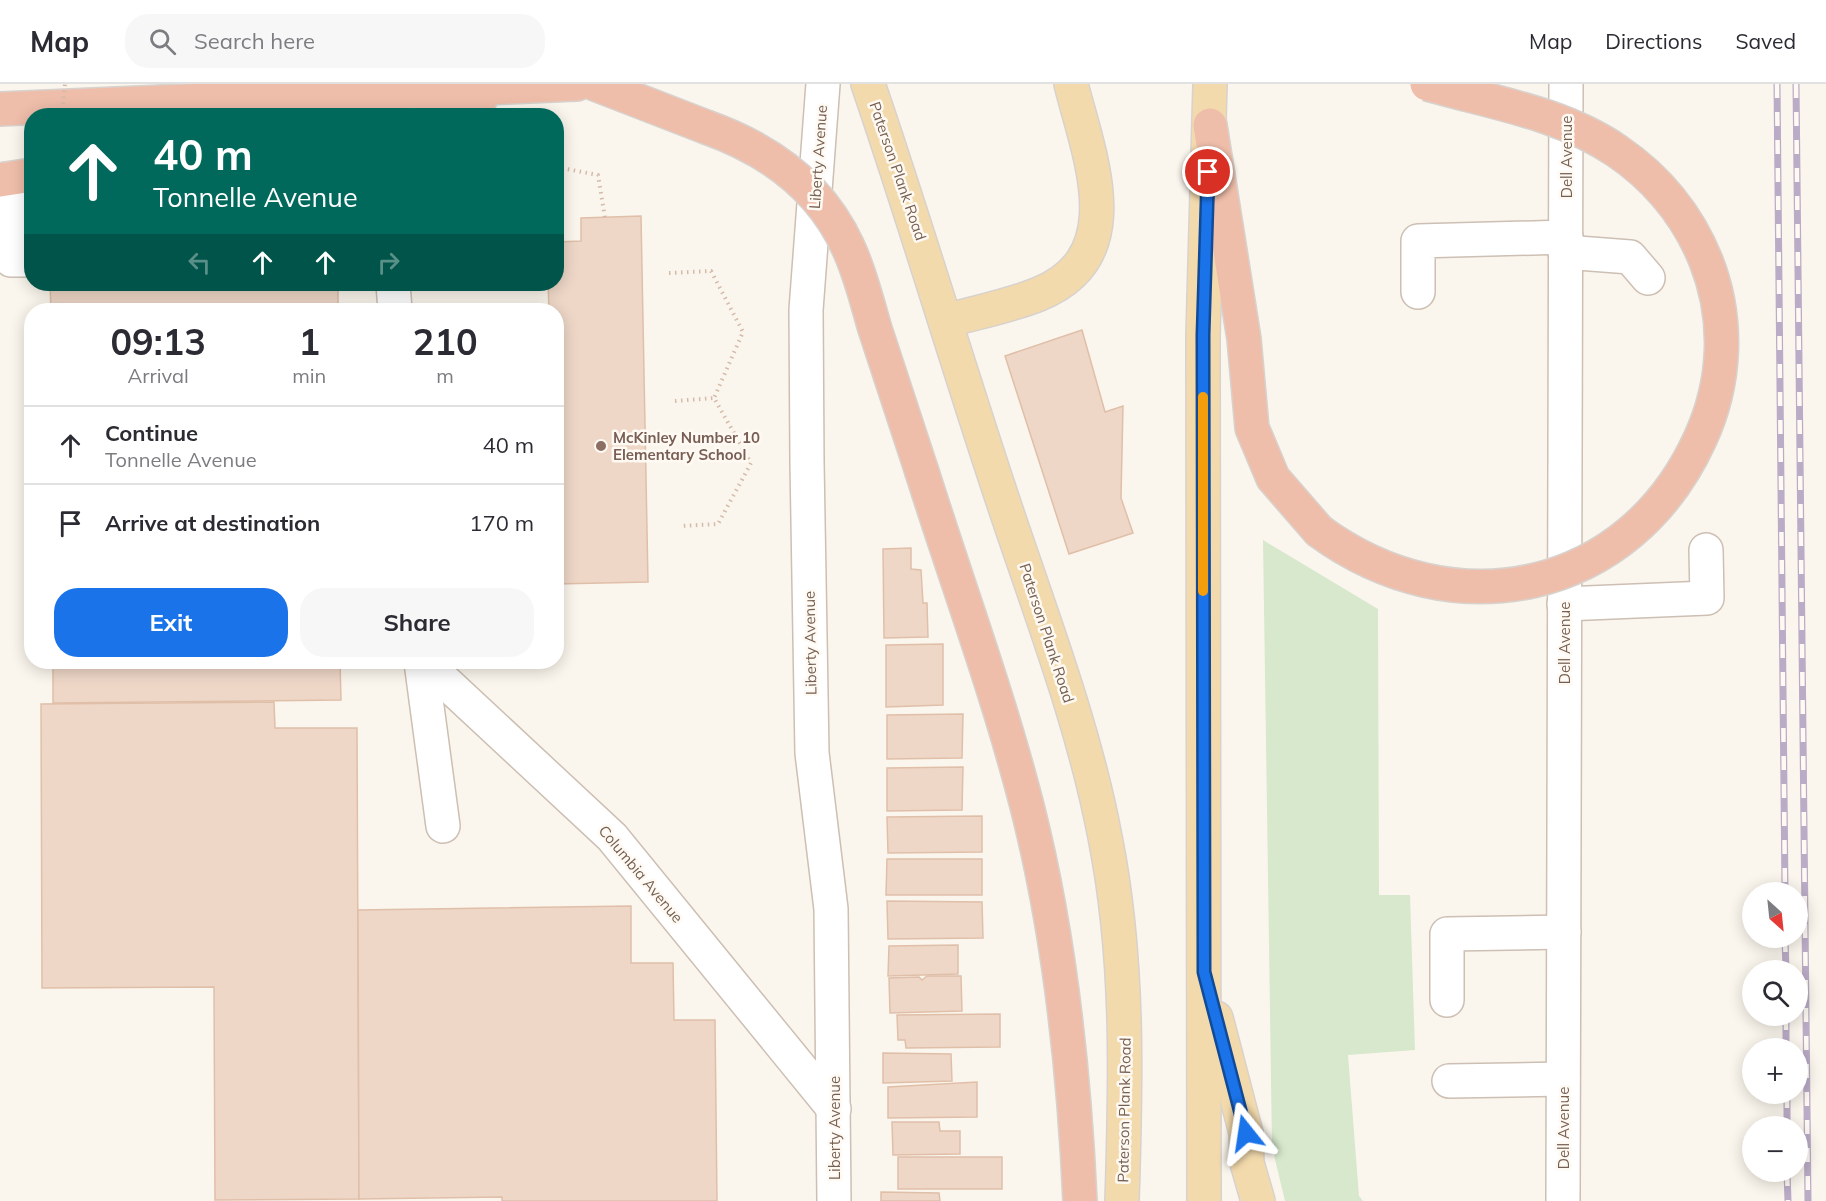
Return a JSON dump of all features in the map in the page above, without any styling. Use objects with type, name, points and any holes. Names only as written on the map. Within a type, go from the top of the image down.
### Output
[{"type":"highway","points":[[0,109],[577,84]]},
{"type":"highway","points":[[595,84],[746,142],[778,162],[810,190],[837,225],[854,263],[1011,749],[1047,897],[1068,1037],[1080,1201]]},
{"type":"highway","points":[[1210,125],[1244,339],[1252,428],[1273,478],[1319,531],[1357,557],[1377,566],[1440,584],[1463,588],[1508,587],[1556,575],[1616,543],[1653,512],[1682,474],[1713,411],[1722,345],[1719,302],[1699,244],[1691,228],[1668,197],[1617,151],[1574,128],[1427,84]]},
{"type":"highway","points":[[456,108],[530,85]]},
{"type":"main road","name":"Paterson Plank Road","points":[[868,84],[1077,726],[1106,838],[1114,894],[1124,1010],[1126,1067],[1122,1201]]},
{"type":"main road","points":[[946,321],[1040,294],[1078,269],[1088,255],[1099,218],[1097,197],[1071,84]]},
{"type":"main road","points":[[1204,1201],[1203,335],[1210,84]]},
{"type":"main road","points":[[1204,972],[1246,1133],[1247,1163],[1258,1201]]},
{"type":"street","name":"Liberty Avenue","points":[[823,84],[806,310],[807,462],[812,753],[831,909],[834,1201]]},
{"type":"street","name":"Dell Avenue","points":[[1563,1201],[1566,84]]},
{"type":"street","points":[[13,178],[11,260],[24,260]]},
{"type":"street","points":[[1418,292],[1418,241],[1565,244],[1630,257],[1648,278]]},
{"type":"street","points":[[1564,604],[1707,598],[1706,550]]},
{"type":"street","points":[[423,669],[443,826]]},
{"type":"street","name":"Columbia Avenue","points":[[430,669],[612,837],[834,1109]]},
{"type":"street","points":[[1448,1000],[1447,934],[1564,932]]},
{"type":"street","points":[[1449,1081],[1563,1079]]},
{"type":"path","points":[[63,108],[65,84]]},
{"type":"path","points":[[564,168],[598,175],[605,218]]},
{"type":"path","points":[[669,273],[711,271],[743,332],[714,398]]},
{"type":"path","points":[[675,401],[714,398]]},
{"type":"path","points":[[680,526],[718,524],[752,463],[714,398]]},
{"type":"green space","points":[[1263,540],[1378,609],[1379,895],[1410,895],[1415,1050],[1348,1055],[1359,1196],[1363,1201],[1285,1201],[1272,1147]]},
{"type":"building","name":"McKinley Number 10 Elementary School","points":[[641,216],[648,582],[564,584],[564,303],[549,303],[548,291],[564,291],[564,242],[581,241],[581,218]]},
{"type":"building","points":[[50,291],[338,291],[338,303],[51,303]]},
{"type":"building","points":[[1082,330],[1105,412],[1123,406],[1121,498],[1133,533],[1069,554],[1005,356]]},
{"type":"building","points":[[911,548],[911,569],[921,570],[923,603],[927,603],[928,637],[884,638],[883,549]]},
{"type":"building","points":[[943,644],[943,705],[886,707],[886,645]]},
{"type":"building","points":[[53,669],[340,669],[341,700],[53,703]]},
{"type":"building","points":[[274,702],[275,728],[357,728],[359,1199],[215,1200],[214,987],[42,988],[41,704]]},
{"type":"building","points":[[963,714],[962,758],[887,759],[887,715]]},
{"type":"building","points":[[963,767],[962,810],[887,811],[887,768]]},
{"type":"building","points":[[982,816],[982,852],[888,853],[887,817]]},
{"type":"building","points":[[887,859],[982,859],[982,895],[886,895]]},
{"type":"building","points":[[887,901],[982,902],[983,938],[888,939]]},
{"type":"building","points":[[631,906],[631,963],[673,963],[674,1020],[715,1020],[717,1201],[502,1201],[502,1197],[359,1199],[358,910]]},
{"type":"building","points":[[958,945],[958,974],[888,976],[889,946]]},
{"type":"building","points":[[927,976],[961,976],[962,1011],[890,1013],[889,978],[919,977],[922,980]]},
{"type":"building","points":[[1000,1014],[1000,1047],[906,1048],[905,1040],[898,1040],[897,1015]]},
{"type":"building","points":[[883,1053],[951,1054],[952,1081],[883,1083]]},
{"type":"building","points":[[977,1082],[977,1117],[888,1118],[888,1087]]},
{"type":"building","points":[[892,1122],[939,1122],[940,1131],[960,1131],[960,1154],[893,1155]]},
{"type":"building","points":[[898,1157],[1002,1157],[1002,1189],[898,1189]]},
{"type":"building","points":[[881,1192],[939,1193],[940,1201],[881,1201]]},
{"type":"railway","points":[[1777,84],[1785,882]]},
{"type":"railway","points":[[1796,84],[1808,1201]]},
{"type":"railway","points":[[1785,948],[1786,960]]},
{"type":"railway","points":[[1786,1026],[1786,1038]]},
{"type":"railway","points":[[1787,1104],[1787,1116]]},
{"type":"railway","points":[[1787,1182],[1788,1201]]},
{"type":"slow traffic","points":[[1203,397],[1203,591]]},
{"type":"place","name":"McKinley Number 10 Elementary School","points":[[601,446]]},
{"type":"route","points":[[1208,172],[1203,335],[1204,972],[1246,1133]]}]
